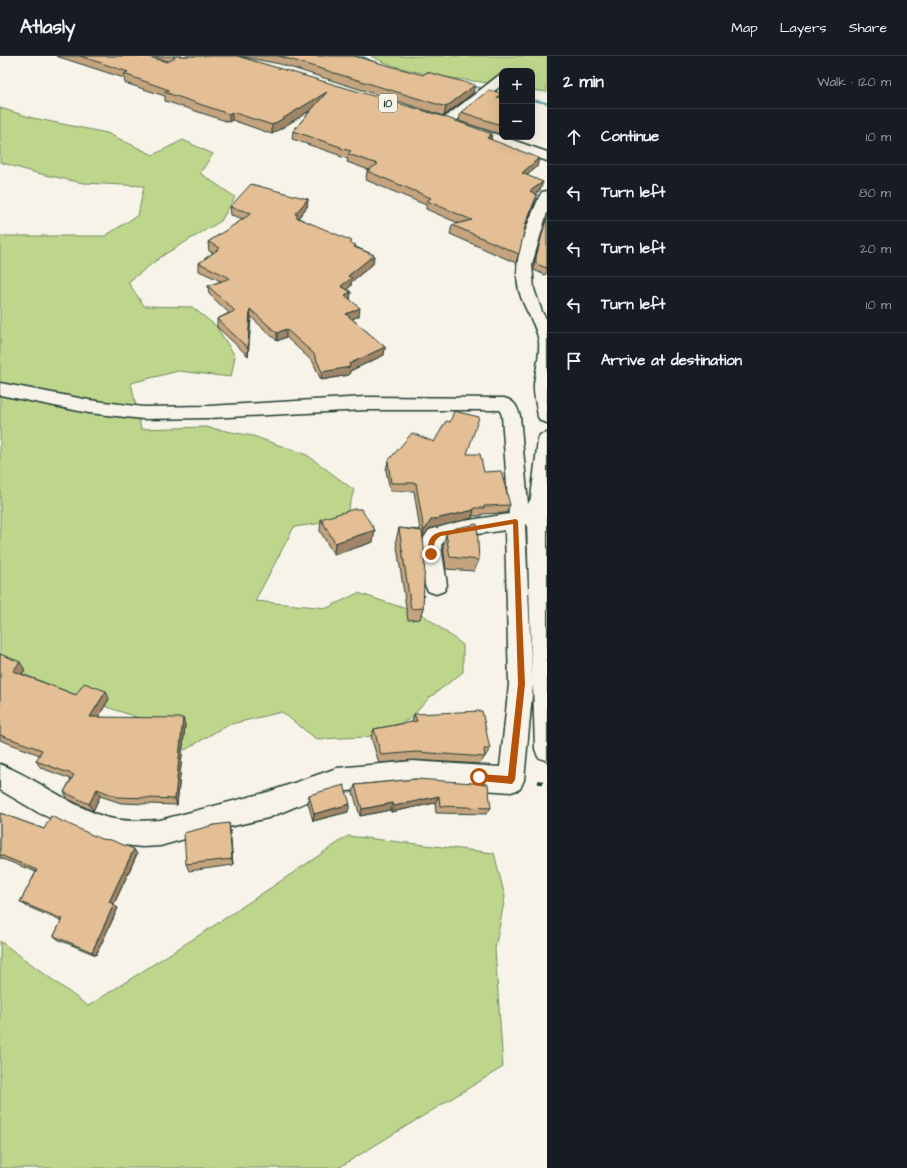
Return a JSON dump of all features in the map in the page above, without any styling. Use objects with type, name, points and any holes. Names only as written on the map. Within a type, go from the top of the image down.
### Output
[{"type":"main road","points":[[448,121],[498,82]]},
{"type":"main road","points":[[433,116],[547,158]]},
{"type":"main road","points":[[547,195],[538,217],[524,264],[526,289],[534,312],[544,328],[547,342],[547,365],[543,385],[547,412]]},
{"type":"main road","points":[[0,389],[99,409],[143,413],[199,413],[318,405],[392,403],[504,404],[508,407],[511,416],[524,516],[547,750]]},
{"type":"main road","points":[[436,585],[430,544],[436,536],[524,516],[541,498],[547,440]]},
{"type":"main road","points":[[0,776],[48,804],[105,830],[142,834],[160,833],[220,816],[268,805],[308,789],[337,780],[413,773],[512,780],[521,684],[524,516]]},
{"type":"green space","points":[[371,56],[547,56],[547,92],[535,90],[535,68],[499,68],[499,85],[417,72],[400,68]]},
{"type":"green space","points":[[0,108],[33,118],[107,133],[153,155],[183,140],[213,154],[200,173],[235,197],[221,221],[165,254],[128,282],[144,306],[192,307],[216,326],[235,356],[231,377],[178,371],[131,383],[141,429],[205,427],[253,436],[307,455],[354,490],[345,520],[294,527],[255,601],[327,608],[358,593],[422,614],[463,645],[463,672],[429,698],[410,719],[367,737],[316,739],[282,712],[227,725],[185,750],[136,717],[0,670],[0,236],[105,236],[138,215],[144,186],[83,183],[32,172],[0,162]]},
{"type":"green space","points":[[348,836],[494,853],[505,897],[495,949],[503,1067],[338,1168],[0,1168],[0,941],[88,1006],[212,927]]},
{"type":"building","points":[[80,56],[146,56],[167,62],[175,58],[173,56],[237,56],[445,117],[492,134],[487,138],[539,158],[522,173],[543,182],[530,191],[537,195],[526,223],[519,254],[452,225],[472,220],[427,201],[431,198],[367,171],[378,164],[348,154],[351,151],[340,148],[341,147],[293,131],[327,92],[272,125],[232,112],[229,114],[164,92],[169,90],[124,74],[128,72]]},
{"type":"building","points":[[279,56],[354,56],[423,75],[427,72],[475,85],[446,107]]},
{"type":"building","points":[[489,90],[499,92],[497,97],[499,97],[499,124],[461,112]]},
{"type":"building","points":[[251,184],[308,199],[295,214],[298,215],[296,217],[352,241],[350,243],[356,245],[354,247],[374,255],[348,276],[352,278],[341,286],[351,292],[345,295],[360,308],[346,314],[385,347],[349,364],[350,367],[322,372],[314,354],[286,329],[277,333],[250,309],[248,348],[217,319],[235,311],[208,286],[230,278],[199,263],[220,248],[208,242],[252,213],[230,207]]},
{"type":"building","points":[[547,216],[547,268],[536,264],[536,257]]},
{"type":"building","points":[[454,411],[479,417],[467,454],[480,454],[484,472],[501,471],[510,505],[484,506],[484,508],[474,508],[474,510],[431,520],[424,531],[416,483],[391,483],[388,461],[412,433],[434,442],[446,421],[450,422]]},
{"type":"building","points":[[354,509],[361,509],[375,530],[335,543],[321,519]]},
{"type":"building","points":[[477,524],[479,560],[450,557],[446,534],[456,528]]},
{"type":"building","points":[[399,528],[422,531],[425,556],[423,608],[411,609]]},
{"type":"building","points":[[0,654],[20,662],[13,671],[76,695],[84,683],[106,691],[90,717],[183,718],[175,799],[117,797],[97,789],[89,804],[64,792],[74,775],[36,761],[42,750],[0,735]]},
{"type":"building","points":[[482,711],[490,749],[484,749],[485,757],[416,752],[381,755],[374,729],[417,721],[414,714]]},
{"type":"building","points":[[416,779],[488,784],[491,808],[440,806],[439,796],[394,806],[393,803],[362,809],[355,785]]},
{"type":"building","points":[[344,785],[350,804],[314,814],[309,795]]},
{"type":"building","points":[[0,813],[44,829],[51,816],[101,839],[111,840],[134,849],[109,902],[114,904],[92,952],[54,936],[62,919],[20,902],[37,870],[0,855]]},
{"type":"building","points":[[229,823],[232,859],[186,864],[184,833],[214,825]]},
{"type":"waterway","points":[[361,56],[377,64]]},
{"type":"waterway","points":[[464,83],[499,93]]},
{"type":"waterway","points":[[535,101],[547,103]]},
{"type":"route","points":[[431,554],[430,544],[436,536],[440,534],[516,521],[515,528],[521,684],[512,780],[479,777]]}]
